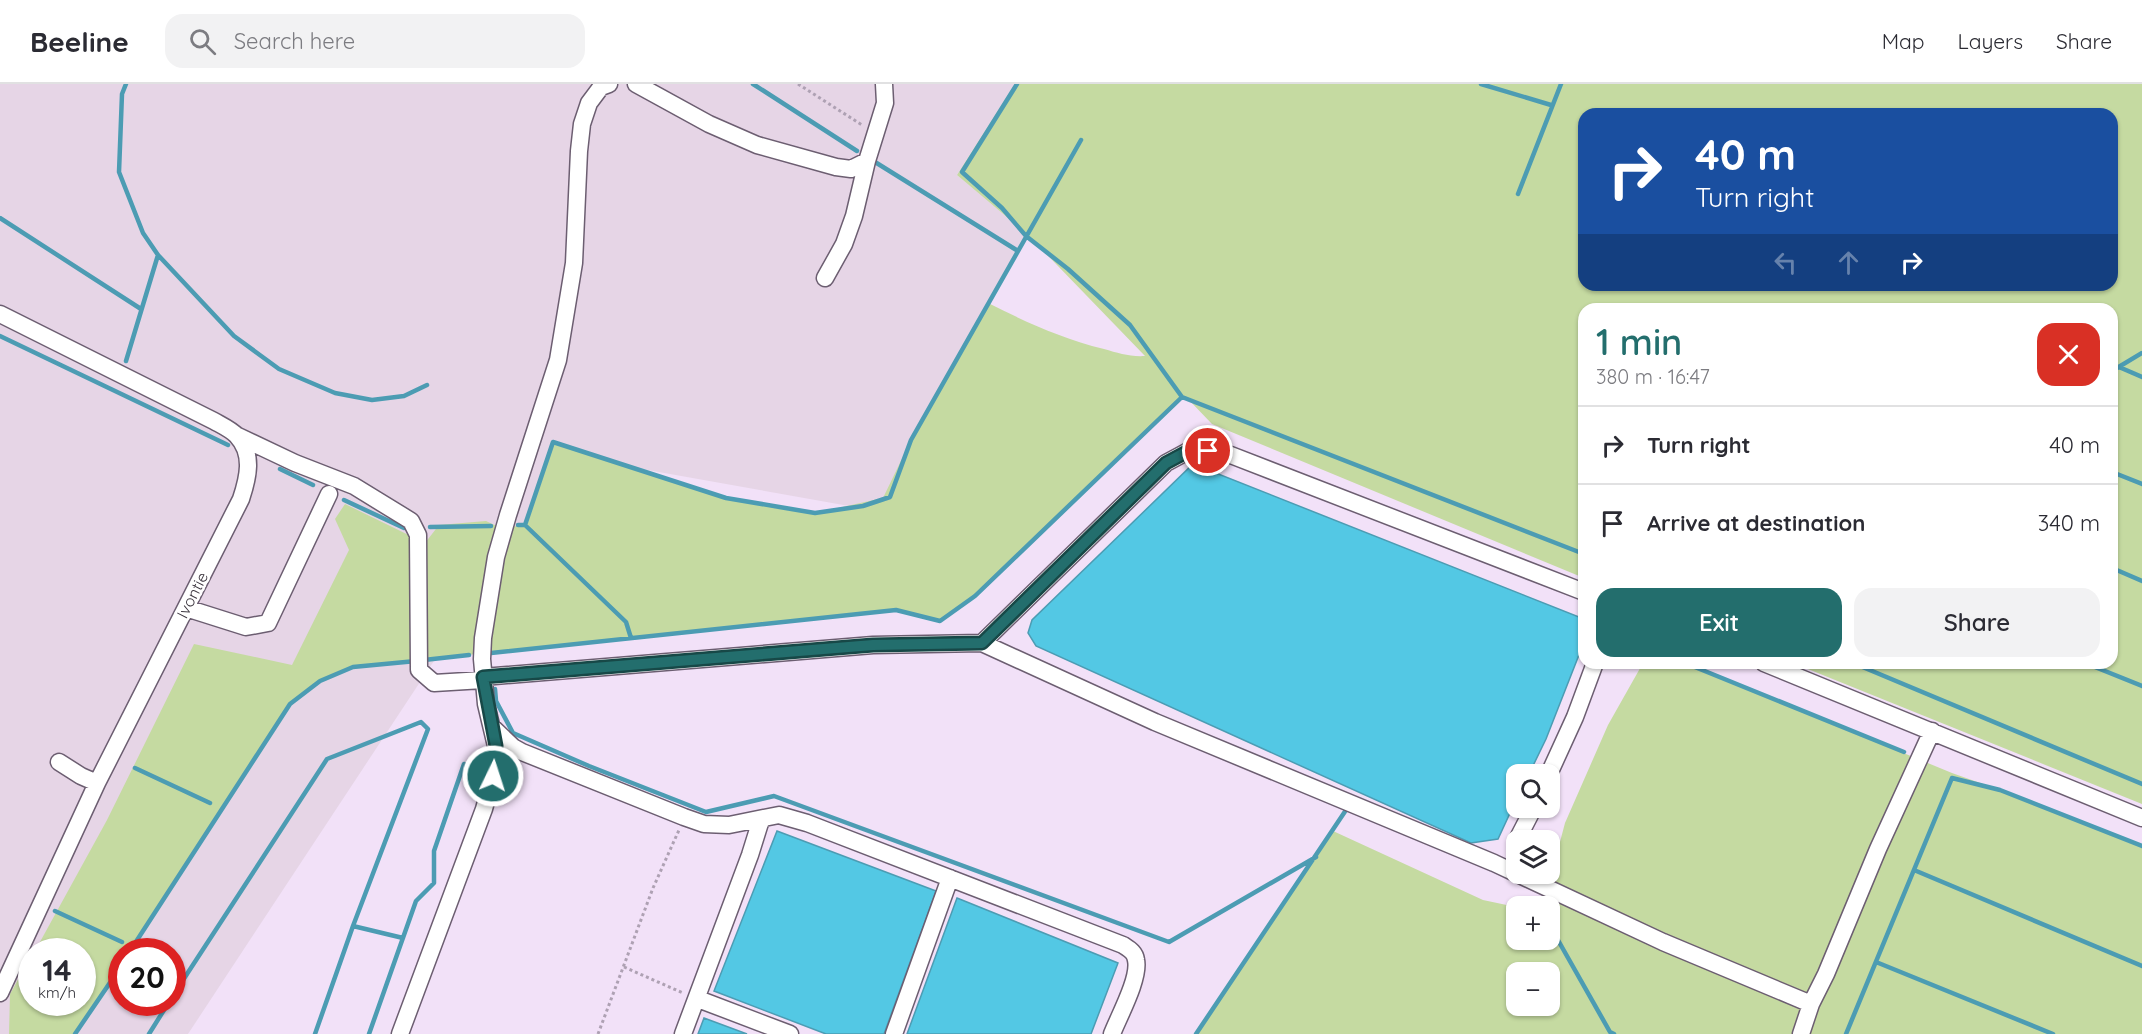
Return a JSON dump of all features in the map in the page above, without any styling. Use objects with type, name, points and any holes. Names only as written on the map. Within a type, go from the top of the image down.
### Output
[{"type":"street","points":[[400,1034],[484,809],[493,776],[496,746],[483,679],[483,638],[496,556],[558,360],[574,263],[582,124],[589,103],[601,87],[609,84]]},
{"type":"street","points":[[636,84],[709,124],[756,145],[836,167],[851,169],[867,161]]},
{"type":"street","points":[[825,278],[844,244],[854,216],[867,161],[885,103],[884,84]]},
{"type":"street","points":[[0,314],[214,421],[238,436],[296,463],[354,486],[411,521],[418,535],[419,670],[434,683],[873,645],[982,643],[1155,722],[1494,863],[1663,942],[1811,1004]]},
{"type":"street","name":"Ivontie","points":[[0,993],[97,783],[241,499],[248,477],[248,455],[238,436]]},
{"type":"street","points":[[982,643],[1166,463],[1192,449],[1223,452],[1234,456],[1578,590]]},
{"type":"street","points":[[186,608],[246,627],[268,622],[329,494]]},
{"type":"street","points":[[1554,764],[1575,717],[1593,669]]},
{"type":"street","points":[[1779,669],[2142,818]]},
{"type":"street","points":[[492,727],[513,747],[522,752],[684,817],[705,824],[729,825],[778,815],[807,823],[1123,945],[1132,952],[1136,960],[1135,976],[1112,1034]]},
{"type":"street","points":[[1801,1034],[1811,1004],[1826,974],[1878,849],[1932,731]]},
{"type":"street","points":[[59,762],[97,783]]},
{"type":"street","points":[[683,1034],[698,999],[760,823],[764,818]]},
{"type":"street","points":[[1494,863],[1506,851]]},
{"type":"street","points":[[894,1034],[950,878]]},
{"type":"street","points":[[698,999],[790,1034]]},
{"type":"path","points":[[798,84],[876,134]]},
{"type":"path","points":[[598,1034],[653,888],[684,817]]},
{"type":"path","points":[[624,967],[698,999]]},
{"type":"shaded area","points":[[0,84],[1015,84],[957,175],[1027,234],[877,511],[569,456],[188,1034],[0,1034]]},
{"type":"green space","points":[[1015,84],[2142,84],[2142,804],[1808,669],[2118,669],[2118,303],[1578,303],[1578,576],[1212,424],[1188,399],[1182,397],[975,596],[940,621],[896,610],[353,667],[320,681],[290,704],[138,938],[108,938],[108,985],[96,1004],[96,938],[42,938],[107,820],[194,644],[292,665],[349,550],[335,519],[345,504],[425,543],[439,525],[486,521],[501,528],[525,525],[553,442],[726,498],[815,513],[883,498],[911,440],[988,303],[1073,340],[1124,354],[1145,356],[1027,234],[957,175]]},
{"type":"green space","points":[[1640,669],[1700,669],[1952,773],[2142,846],[2142,1034],[1195,1034],[1333,831],[1483,900],[1506,905],[1506,950],[1560,950],[1560,896],[1546,896],[1549,884],[1560,884],[1560,842],[1565,823],[1608,725]]},
{"type":"green space","points":[[18,980],[18,1016],[88,1016],[75,1034],[9,1034],[10,994]]},
{"type":"water","points":[[1193,464],[1578,617],[1578,657],[1534,764],[1506,764],[1508,818],[1498,839],[1471,843],[1036,646],[1028,633],[1032,620]]},
{"type":"water","points":[[777,831],[936,891],[884,1034],[826,1034],[714,991]]},
{"type":"water","points":[[957,898],[1118,963],[1091,1034],[907,1034]]},
{"type":"water","points":[[704,1018],[747,1034],[698,1034]]},
{"type":"waterway","points":[[126,84],[122,94],[119,172],[143,233],[158,255],[234,336],[279,369],[335,393],[372,400],[404,396],[427,385]]},
{"type":"waterway","points":[[753,84],[857,151]]},
{"type":"waterway","points":[[1017,84],[962,172],[1002,208],[1026,236],[1068,269],[1130,325],[1182,397],[1578,552]]},
{"type":"waterway","points":[[1481,84],[1551,105]]},
{"type":"waterway","points":[[1518,194],[1561,84]]},
{"type":"waterway","points":[[525,525],[553,442],[726,498],[815,513],[863,506],[890,497],[911,440],[1081,140]]},
{"type":"waterway","points":[[875,162],[1018,251]]},
{"type":"waterway","points":[[0,218],[141,309]]},
{"type":"waterway","points":[[126,361],[158,255]]},
{"type":"waterway","points":[[0,336],[228,445]]},
{"type":"waterway","points":[[2118,367],[2142,353]]},
{"type":"waterway","points":[[2119,367],[2142,377]]},
{"type":"waterway","points":[[491,653],[896,610],[940,621],[975,596],[1182,397]]},
{"type":"waterway","points":[[280,469],[313,485]]},
{"type":"waterway","points":[[2118,474],[2142,484]]},
{"type":"waterway","points":[[344,500],[404,528]]},
{"type":"waterway","points":[[518,525],[525,525],[626,622],[631,638]]},
{"type":"waterway","points":[[430,527],[491,526]]},
{"type":"waterway","points":[[2118,571],[2142,581]]},
{"type":"waterway","points":[[424,660],[469,655]]},
{"type":"waterway","points":[[138,938],[290,704],[320,681],[353,667],[416,661]]},
{"type":"waterway","points":[[1700,669],[1904,752]]},
{"type":"waterway","points":[[1867,669],[2142,784]]},
{"type":"waterway","points":[[2100,669],[2142,686]]},
{"type":"waterway","points":[[495,689],[496,701],[513,733],[706,812],[774,796],[1169,942],[1316,857]]},
{"type":"waterway","points":[[186,976],[327,759],[421,722],[428,729],[353,926],[315,1034]]},
{"type":"waterway","points":[[369,1034],[416,901],[434,883],[434,851],[464,764]]},
{"type":"waterway","points":[[135,768],[210,803]]},
{"type":"waterway","points":[[1846,1034],[1952,778],[2000,790],[2142,846]]},
{"type":"waterway","points":[[1196,1034],[1348,807]]},
{"type":"waterway","points":[[1914,870],[2142,966]]},
{"type":"waterway","points":[[55,911],[113,938]]},
{"type":"waterway","points":[[353,926],[403,938]]},
{"type":"waterway","points":[[1560,944],[1610,1032],[1614,1034]]},
{"type":"waterway","points":[[1876,962],[2053,1034]]},
{"type":"waterway","points":[[75,1034],[108,986]]},
{"type":"waterway","points":[[149,1034],[160,1016]]},
{"type":"route","points":[[493,776],[496,746],[486,704],[483,677],[873,645],[982,643],[1166,463],[1192,449],[1208,451]]}]
